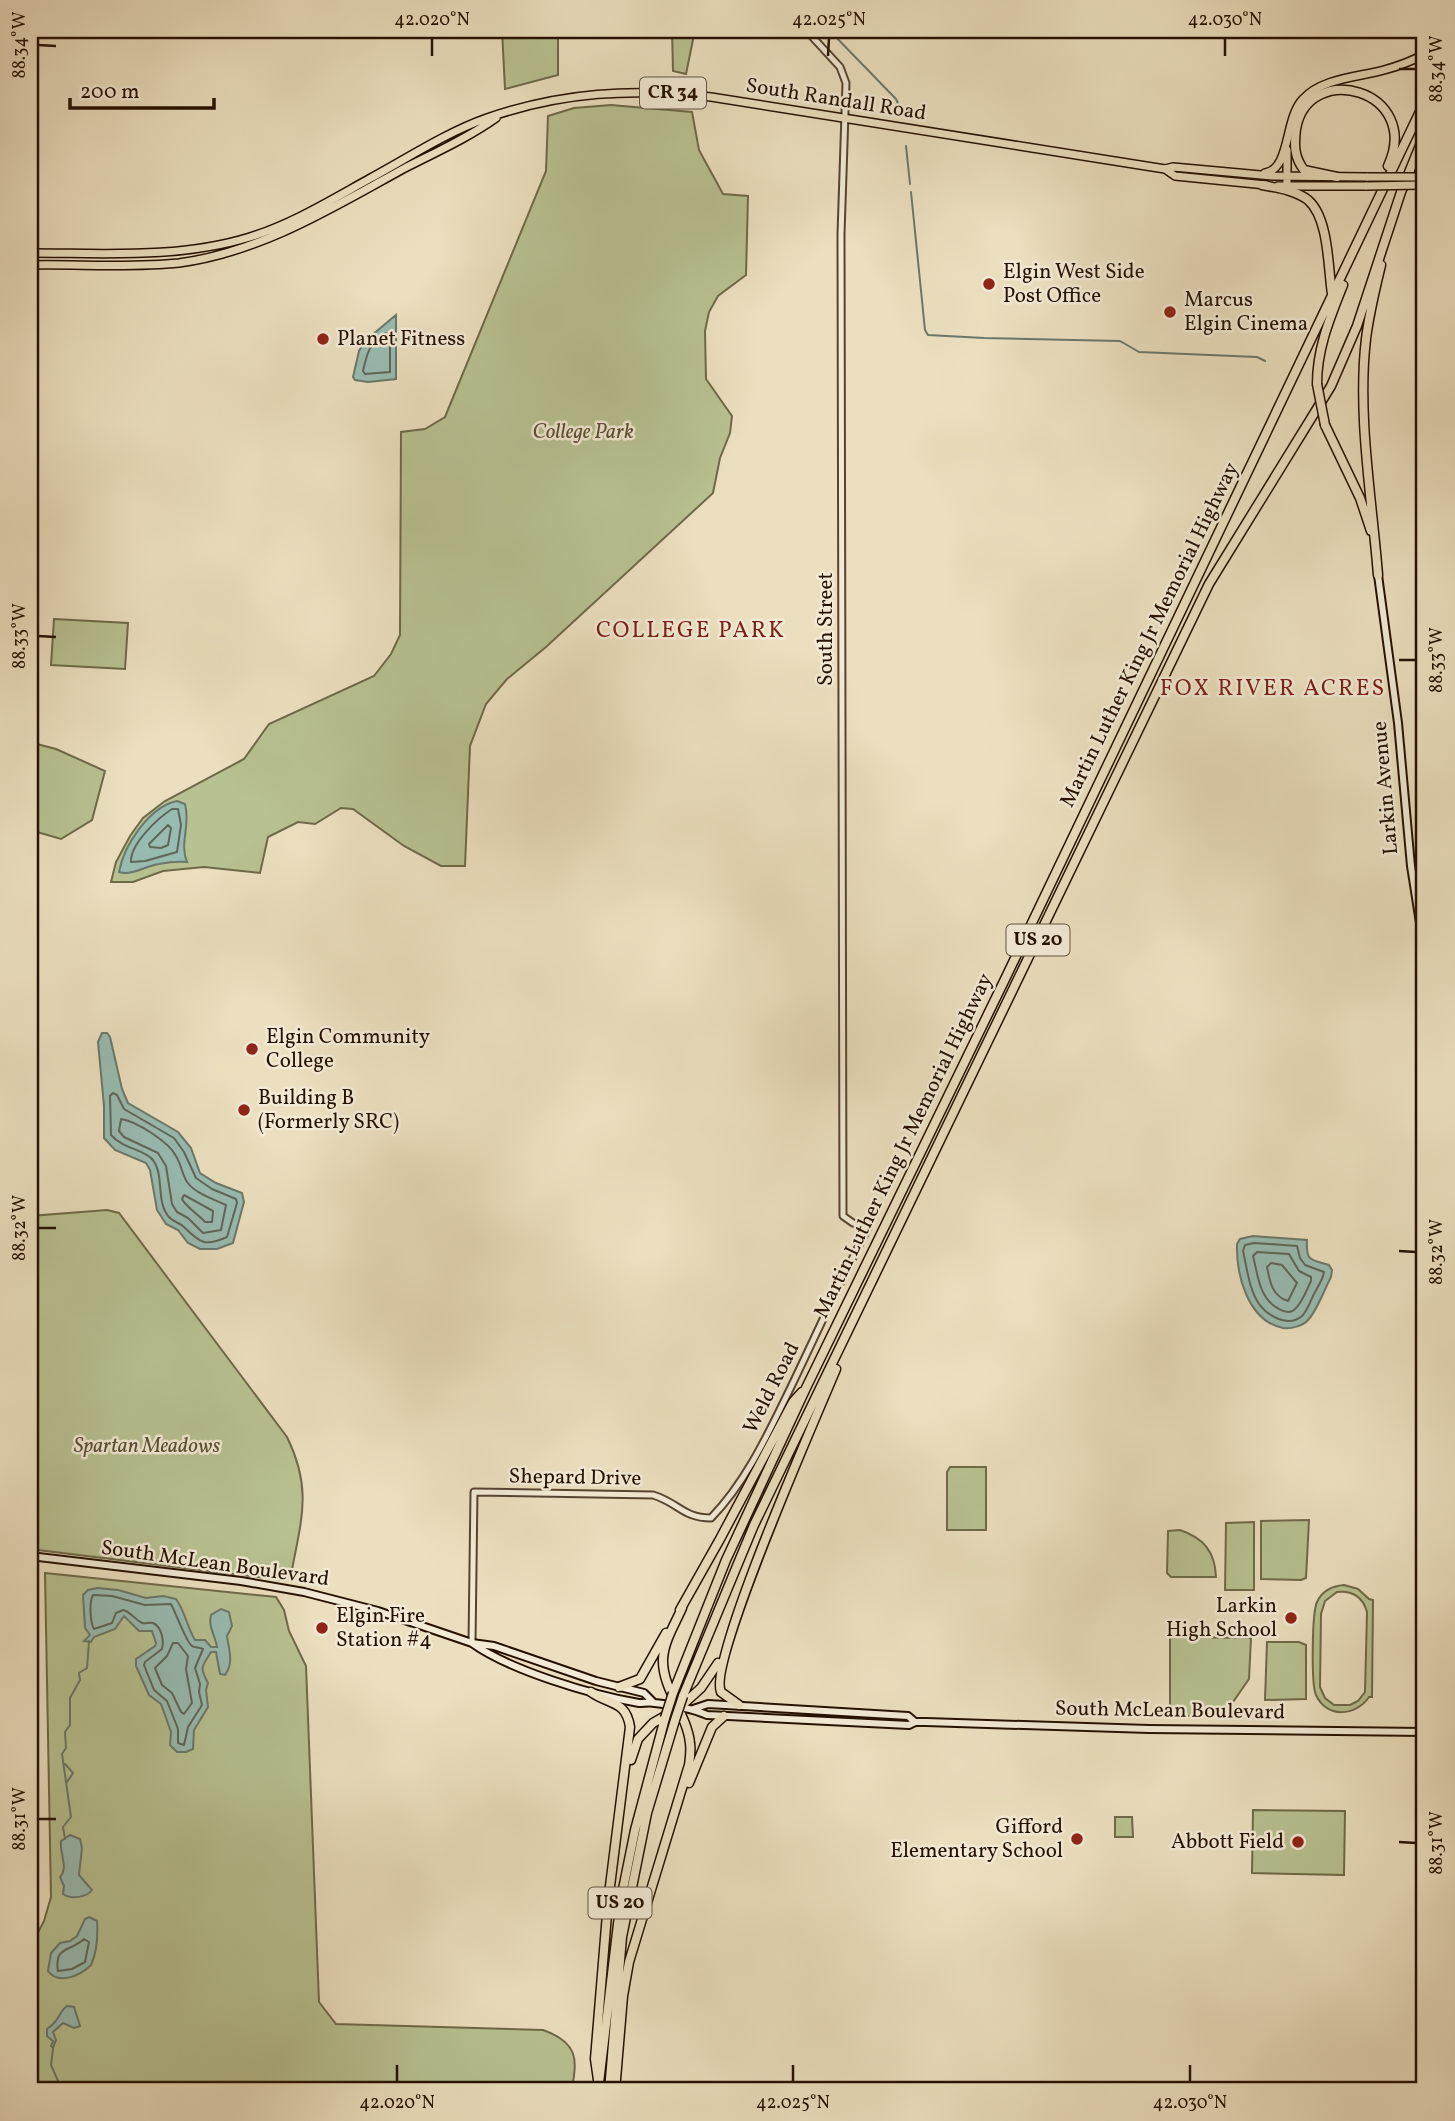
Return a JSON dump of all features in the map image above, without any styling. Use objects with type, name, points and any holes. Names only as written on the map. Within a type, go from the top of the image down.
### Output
[{"type":"highway","points":[[1323,315],[1392,158],[1395,141],[1392,122],[1385,109],[1373,97],[1346,89],[1326,93],[1308,104],[1298,117],[1294,140],[1297,161],[1304,170],[1337,177]]},
{"type":"highway","name":"Martin Luther King Jr Memorial Highway","points":[[598,2091],[621,1899],[635,1830],[673,1693],[726,1560],[806,1388],[1425,101]]},
{"type":"highway","name":"Martin Luther King Jr Memorial Highway","points":[[609,2091],[622,1937],[647,1813],[683,1696],[754,1525],[860,1311],[1209,584],[1331,386],[1357,326],[1401,191],[1425,133]]},
{"type":"highway","points":[[1262,185],[1293,192],[1309,201],[1316,211],[1324,228],[1332,294]]},
{"type":"highway","points":[[1378,575],[1363,374],[1369,315],[1401,191]]},
{"type":"highway","points":[[1360,239],[1324,332],[1318,357],[1317,384],[1325,425],[1368,520],[1378,575]]},
{"type":"highway","points":[[739,1705],[718,1687],[730,1638],[769,1529],[860,1311]]},
{"type":"highway","points":[[620,1687],[640,1679],[682,1608],[793,1402],[806,1388]]},
{"type":"highway","points":[[615,2091],[623,1997],[629,1962],[690,1765],[690,1743],[665,1675],[663,1657],[682,1608]]},
{"type":"highway","points":[[625,1776],[638,1739],[653,1723],[679,1708],[709,1679],[730,1638]]},
{"type":"highway","points":[[591,1692],[601,1699],[619,1704],[629,1717],[630,1727],[608,1902],[594,2059],[598,2080]]},
{"type":"highway","points":[[676,1814],[712,1727],[724,1716]]},
{"type":"main road","points":[[1251,175],[1270,172],[1277,167],[1285,151],[1287,132],[1294,111],[1312,91],[1327,84],[1411,62],[1425,54]]},
{"type":"main road","name":"South Randall Road","points":[[30,253],[184,251],[253,236],[314,209],[464,128],[545,101],[578,95],[639,92],[711,97],[1165,169],[1173,167],[1251,175],[1423,181]]},
{"type":"main road","name":"South Randall Road","points":[[30,265],[161,264],[189,261],[237,250],[281,234],[316,217],[503,114]]},
{"type":"main road","points":[[1287,132],[1287,186]]},
{"type":"main road","name":"South Randall Road","points":[[1165,169],[1175,176],[1262,185],[1367,187],[1423,181]]},
{"type":"main road","name":"Larkin Avenue","points":[[1378,575],[1398,723],[1411,866],[1425,955]]},
{"type":"main road","name":"South McLean Boulevard","points":[[30,1556],[241,1581],[304,1592],[365,1608],[472,1643],[494,1646],[645,1693],[653,1702]]},
{"type":"main road","name":"South McLean Boulevard","points":[[472,1643],[490,1656],[591,1692],[643,1703],[653,1702],[692,1709],[708,1715],[909,1725],[915,1722],[1143,1729],[1425,1731]]},
{"type":"main road","name":"South McLean Boulevard","points":[[692,1709],[708,1704],[739,1705],[908,1716],[915,1722]]},
{"type":"street","name":"South Street","points":[[806,30],[844,73],[846,89],[841,234],[843,1216],[868,1228]]},
{"type":"street","name":"Weld Road","points":[[711,1518],[738,1485],[771,1426],[868,1228]]},
{"type":"street","name":"Shepard Drive","points":[[472,1643],[474,1492],[653,1495],[677,1505],[695,1518],[711,1518]]},
{"type":"green space","points":[[502,30],[558,30],[558,75],[505,89]]},
{"type":"green space","points":[[672,30],[695,30],[686,74],[673,71]]},
{"type":"green space","name":"College Park","points":[[611,105],[692,112],[699,150],[723,194],[748,196],[746,275],[718,296],[709,312],[705,331],[706,379],[732,416],[730,433],[720,458],[713,493],[546,647],[507,679],[486,704],[470,746],[465,866],[441,866],[404,846],[353,809],[341,808],[315,824],[298,822],[268,837],[260,873],[204,867],[163,871],[133,882],[111,882],[116,862],[143,818],[165,801],[244,759],[269,724],[374,676],[391,654],[400,635],[401,432],[425,429],[445,417],[546,171],[548,116],[574,108]]},
{"type":"green space","points":[[54,619],[128,623],[125,669],[51,665]]},
{"type":"green space","points":[[33,743],[56,749],[105,771],[92,820],[61,839],[30,830],[30,745]]},
{"type":"green space","name":"Spartan Meadows","points":[[107,1210],[119,1213],[287,1437],[300,1473],[302,1505],[291,1575],[282,1580],[30,1549],[30,1216]]},
{"type":"green space","points":[[950,1467],[986,1467],[986,1530],[947,1530],[947,1472]]},
{"type":"green space","points":[[1309,1520],[1306,1578],[1261,1579],[1261,1521]]},
{"type":"green space","points":[[1254,1522],[1254,1590],[1225,1590],[1226,1523]]},
{"type":"green space","points":[[1180,1530],[1196,1537],[1207,1547],[1216,1577],[1171,1577],[1167,1573],[1168,1531]]},
{"type":"green space","points":[[45,1573],[276,1597],[284,1610],[289,1631],[306,1666],[319,2002],[336,2024],[543,2030],[563,2040],[573,2053],[575,2070],[571,2091],[30,2091],[30,1948],[44,1921],[51,1897]]},
{"type":"green space","points":[[1344,1585],[1358,1589],[1373,1600],[1372,1697],[1357,1708],[1342,1712],[1327,1708],[1316,1695],[1313,1664],[1317,1602],[1325,1592]],"holes":[[[1337,1592],[1352,1593],[1360,1599],[1367,1612],[1365,1692],[1358,1701],[1350,1705],[1334,1705],[1325,1698],[1320,1687],[1321,1614],[1325,1601]]]},
{"type":"green space","points":[[1251,1638],[1249,1679],[1233,1702],[1210,1716],[1170,1716],[1170,1639]]},
{"type":"green space","points":[[1267,1642],[1299,1642],[1306,1645],[1306,1699],[1265,1700]]},
{"type":"green space","name":"Abbott Field","points":[[1253,1810],[1345,1811],[1344,1875],[1252,1873]]},
{"type":"green space","points":[[1115,1817],[1132,1817],[1133,1837],[1115,1837]]},
{"type":"water","points":[[396,315],[396,379],[368,382],[355,380],[353,377],[359,351],[365,341]]},
{"type":"water","points":[[177,801],[185,804],[187,819],[184,848],[187,862],[154,865],[134,872],[119,872],[126,850],[139,829],[157,811]]},
{"type":"water","points":[[102,1033],[107,1033],[110,1037],[122,1089],[128,1103],[178,1132],[191,1148],[200,1173],[216,1183],[242,1193],[244,1202],[233,1243],[217,1249],[200,1249],[188,1243],[178,1230],[166,1224],[157,1210],[150,1170],[146,1163],[115,1150],[104,1138],[98,1042]]},
{"type":"water","points":[[1253,1236],[1307,1240],[1309,1256],[1317,1262],[1329,1265],[1332,1270],[1318,1305],[1303,1324],[1283,1328],[1271,1324],[1253,1307],[1246,1295],[1239,1269],[1237,1244],[1240,1239]]},
{"type":"water","points":[[88,1590],[118,1590],[146,1598],[163,1596],[176,1599],[195,1640],[205,1640],[211,1647],[217,1647],[211,1627],[211,1615],[221,1609],[229,1612],[232,1626],[227,1636],[229,1666],[225,1675],[220,1674],[216,1652],[211,1652],[204,1664],[203,1673],[208,1683],[208,1707],[194,1730],[193,1749],[177,1752],[170,1745],[171,1732],[161,1704],[149,1695],[136,1666],[136,1659],[155,1646],[152,1631],[139,1631],[124,1616],[115,1629],[94,1637],[91,1642],[84,1641],[90,1635],[85,1628],[83,1595]]},
{"type":"water","points":[[70,1835],[80,1839],[82,1848],[79,1875],[92,1890],[79,1897],[63,1894],[64,1886],[60,1877],[64,1869],[61,1841]]},
{"type":"water","points":[[89,1917],[97,1921],[96,1949],[91,1965],[81,1973],[57,1978],[48,1971],[51,1953],[60,1943],[77,1936],[85,1919]]},
{"type":"water","points":[[67,2006],[74,2007],[80,2026],[74,2028],[63,2023],[53,2032],[56,2040],[53,2048],[53,2041],[47,2036],[47,2029]]},
{"type":"waterway","points":[[829,30],[896,99],[903,115]]},
{"type":"waterway","points":[[906,146],[910,184]]},
{"type":"waterway","points":[[911,192],[925,330],[928,335],[1120,341],[1139,352],[1257,357],[1265,361]]},
{"type":"waterway","points":[[65,1839],[63,1827],[71,1817],[62,1754],[66,1748],[65,1732],[70,1725],[70,1698],[80,1680],[79,1673],[87,1668],[89,1641]]},
{"type":"waterway","points":[[65,1764],[73,1773],[67,1782]]},
{"type":"waterway","points":[[53,2048],[51,2065],[62,2090]]},
{"type":"place","name":"Elgin West Side Post Office","points":[[989,284]]},
{"type":"place","name":"Marcus Elgin Cinema","points":[[1170,312]]},
{"type":"place","name":"Planet Fitness","points":[[323,339]]},
{"type":"place","name":"Elgin Community College","points":[[252,1049]]},
{"type":"place","name":"Building B (Formerly SRC)","points":[[244,1110]]},
{"type":"place","name":"Larkin High School","points":[[1291,1618]]},
{"type":"place","name":"Elgin Fire Station #4","points":[[322,1628]]},
{"type":"place","name":"Gifford Elementary School","points":[[1077,1839]]},
{"type":"place","name":"Abbott Field","points":[[1298,1842]]},
{"type":"district","name":"COLLEGE PARK","points":[[691,631]]},
{"type":"district","name":"FOX RIVER ACRES","points":[[1273,689]]}]
